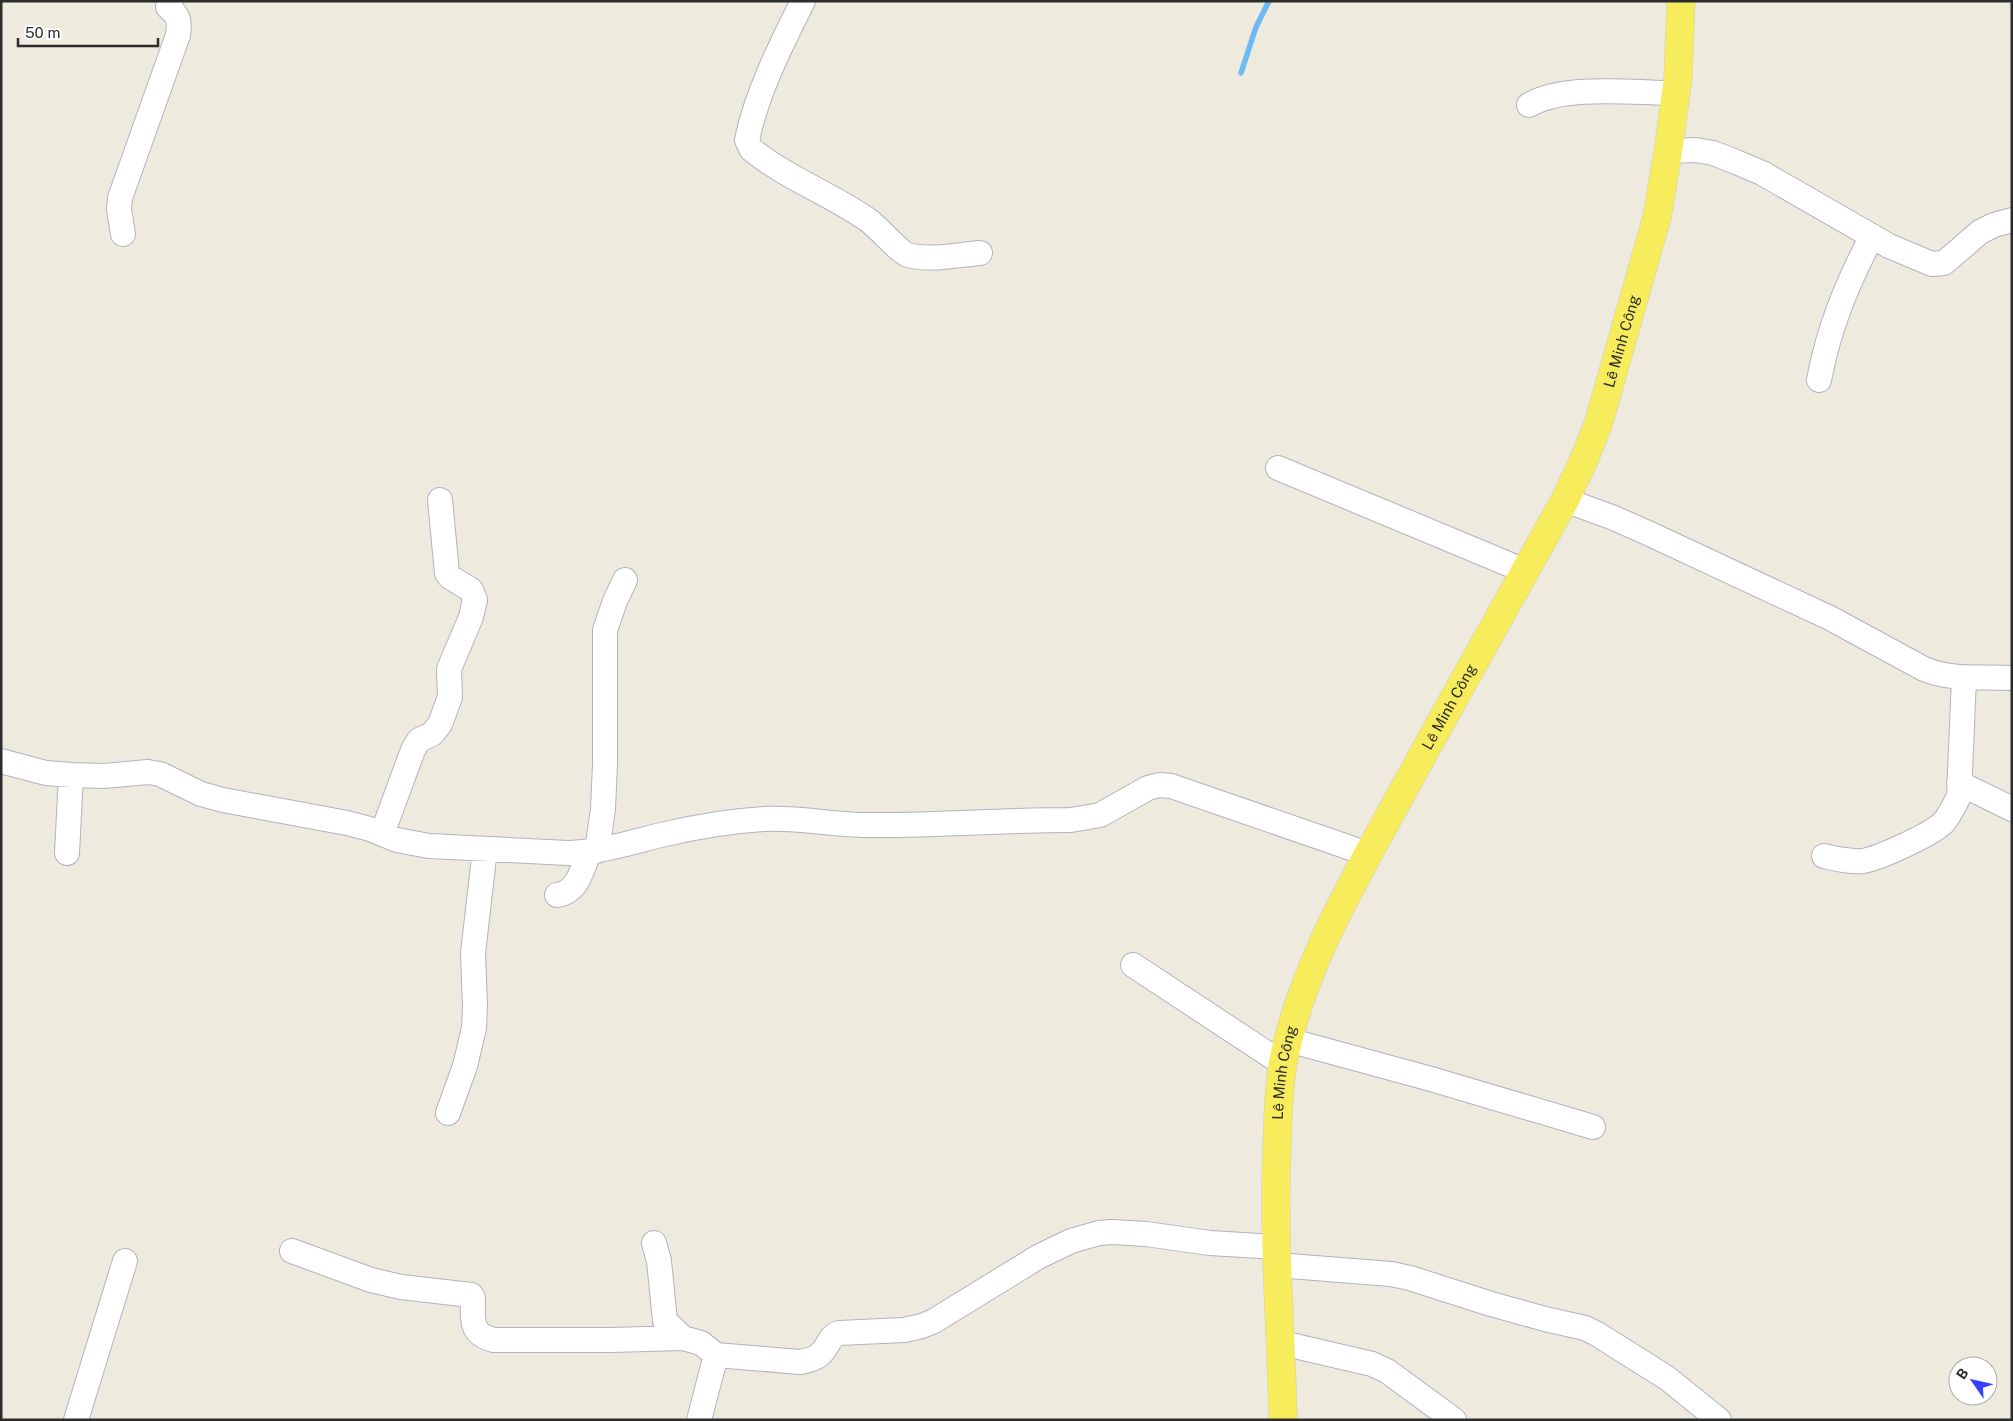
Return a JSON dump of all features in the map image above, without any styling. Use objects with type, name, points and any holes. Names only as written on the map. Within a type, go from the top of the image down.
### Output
[{"type":"main road","name":"Lê Minh Công","points":[[1283,1420],[1276,1169],[1278,1102],[1286,1052],[1307,983],[1326,938],[1368,854],[1565,500],[1584,462],[1598,425],[1657,217],[1676,93],[1681,1]]},
{"type":"street","points":[[803,1],[757,104],[747,140],[751,148],[805,184],[854,211],[884,233],[906,255],[924,258],[980,253]]},
{"type":"street","points":[[123,234],[119,209],[120,198],[178,35],[180,22],[177,14],[164,3]]},
{"type":"street","points":[[1529,105],[1541,98],[1600,91],[1676,93]]},
{"type":"street","points":[[1668,150],[1696,150],[1714,153],[1736,162],[1771,178],[1903,253],[1932,264],[1944,263],[1980,232],[1994,225],[2012,220]]},
{"type":"street","points":[[1819,380],[1825,349],[1838,308],[1872,236]]},
{"type":"street","points":[[1278,468],[1525,571]]},
{"type":"street","points":[[382,834],[413,750],[419,740],[432,734],[440,724],[450,697],[449,669],[472,617],[474,600],[471,590],[450,578],[447,573],[440,500]]},
{"type":"street","points":[[1565,500],[1650,534],[1830,618],[1938,675],[1964,678],[2012,678]]},
{"type":"street","points":[[557,895],[567,894],[573,889],[593,852],[603,809],[605,630],[625,580]]},
{"type":"street","points":[[1824,856],[1849,861],[1863,861],[1877,857],[1929,832],[1942,823],[1952,811],[1959,796],[1964,678]]},
{"type":"street","points":[[1,761],[46,773],[70,775],[104,776],[148,772],[160,774],[201,794],[223,800],[338,821],[397,840],[429,846],[568,853],[593,852],[682,830],[766,819],[794,819],[834,824],[883,825],[1088,818],[1112,809],[1148,788],[1158,785],[1183,789],[1368,854]]},
{"type":"street","points":[[67,853],[70,775]]},
{"type":"street","points":[[1960,783],[2012,809]]},
{"type":"street","points":[[448,1114],[465,1066],[474,1028],[473,953],[485,849]]},
{"type":"street","points":[[1133,964],[1286,1052],[1431,1079],[1593,1127]]},
{"type":"street","points":[[292,1251],[371,1280],[402,1287],[471,1295],[473,1298],[473,1324],[478,1333],[485,1338],[494,1340],[683,1338],[701,1344],[716,1355],[800,1362],[818,1356],[831,1338],[839,1333],[904,1330],[934,1321],[1038,1257],[1071,1241],[1099,1233],[1146,1234],[1210,1242],[1277,1256],[1410,1278],[1545,1320],[1585,1328],[1610,1341],[1667,1378],[1719,1420]]},
{"type":"street","points":[[654,1243],[659,1261],[666,1321],[683,1338]]},
{"type":"street","points":[[76,1420],[125,1261]]},
{"type":"street","points":[[1282,1343],[1372,1364],[1387,1370],[1454,1420]]},
{"type":"street","points":[[699,1420],[716,1355]]},
{"type":"waterway","points":[[1241,73],[1256,27],[1269,1]]}]
